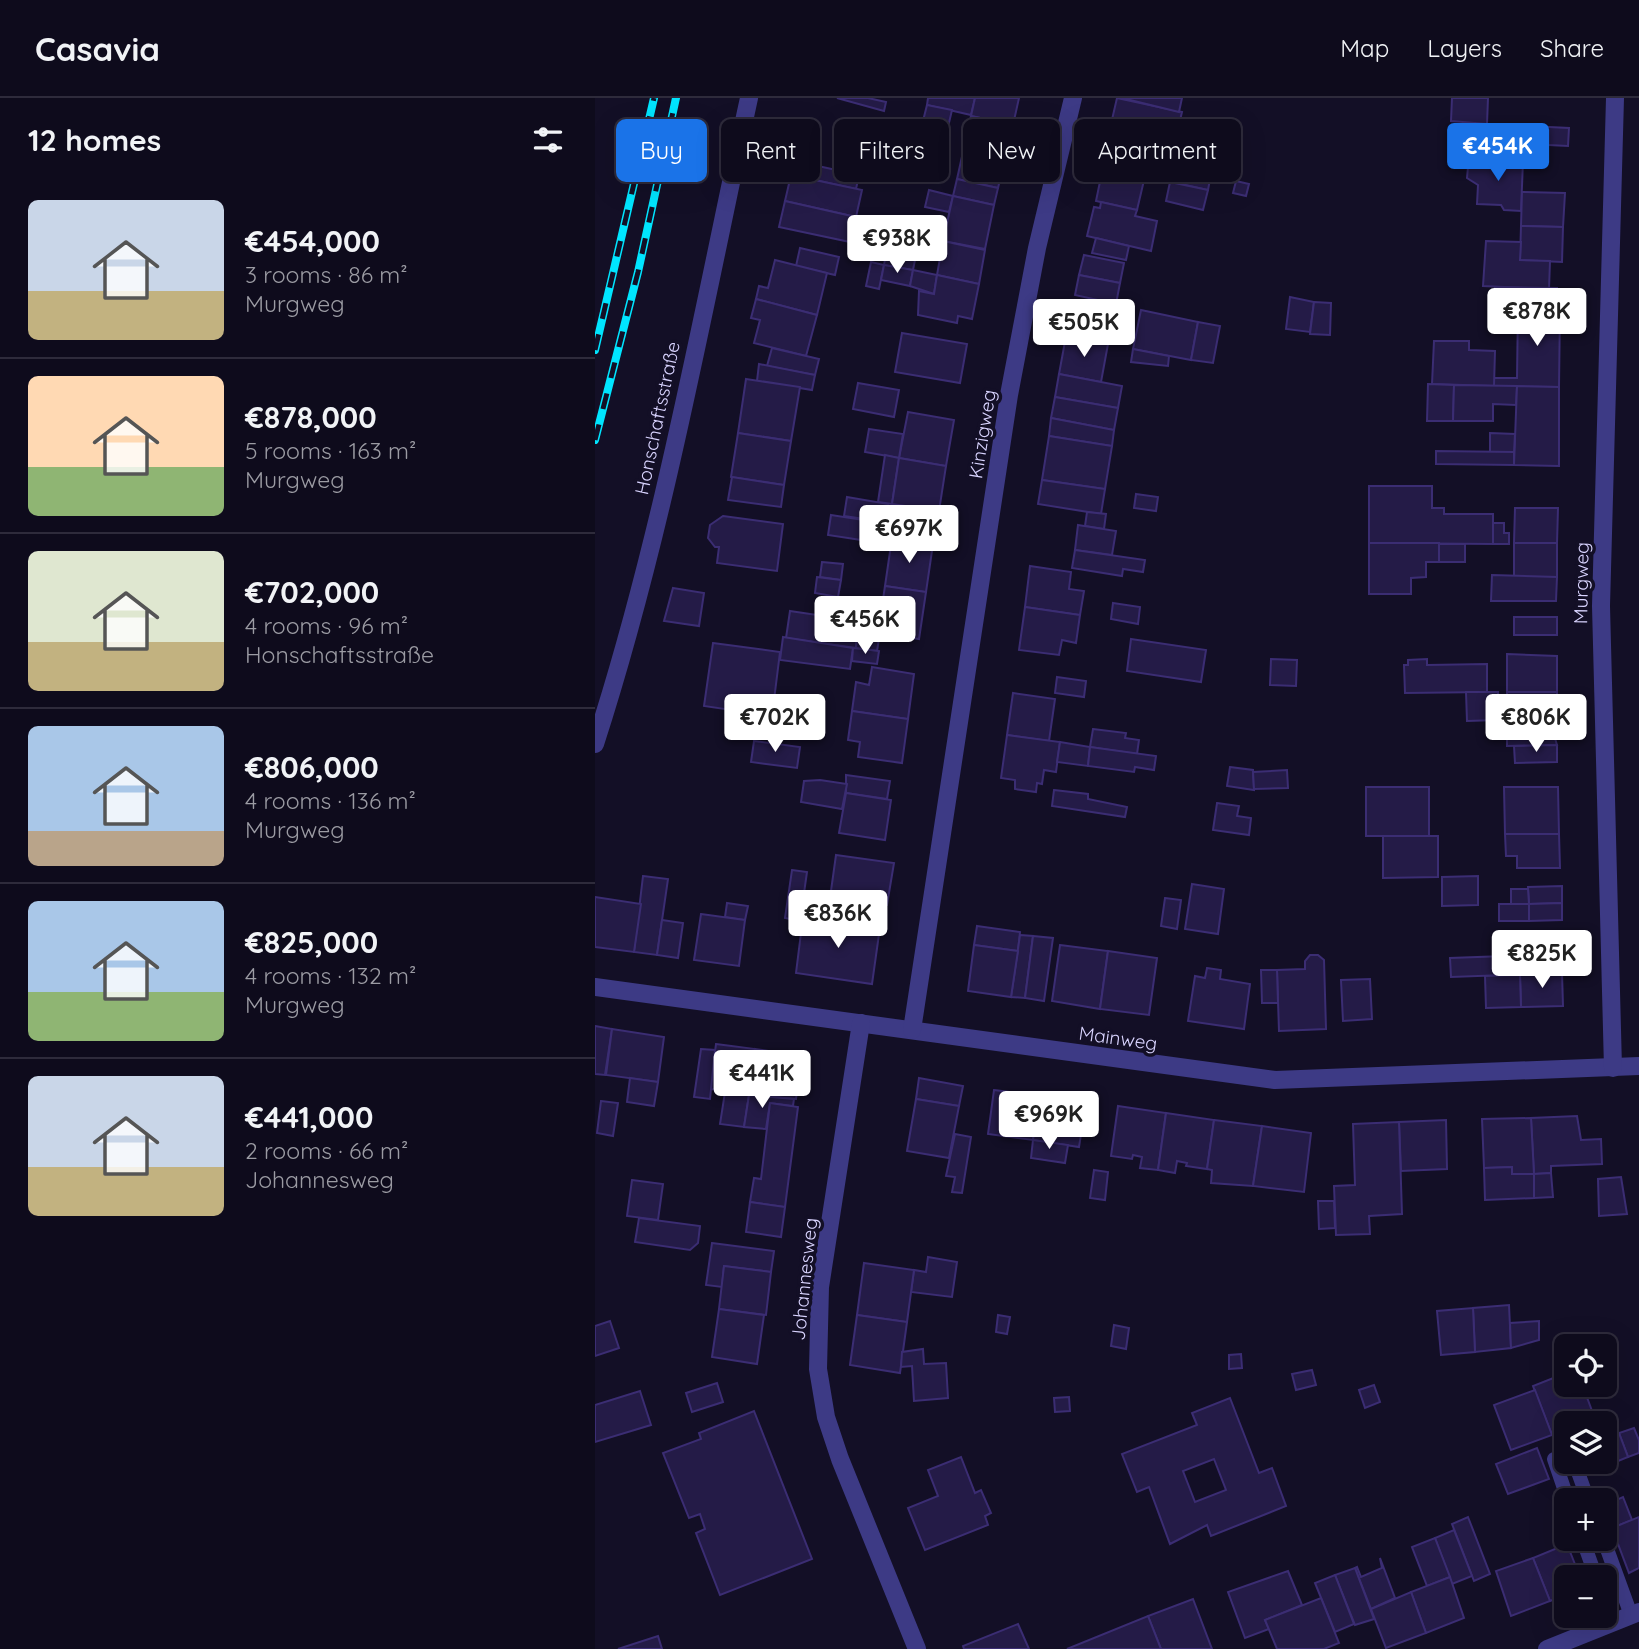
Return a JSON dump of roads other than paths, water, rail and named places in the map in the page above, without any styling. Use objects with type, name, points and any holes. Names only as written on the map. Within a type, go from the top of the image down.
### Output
[{"type":"street","name":"Honschaftsstraße","points":[[595,744],[631,621],[658,514],[749,98]]},
{"type":"street","name":"Kinzigweg","points":[[912,1030],[1009,394],[1037,248],[1073,98]]},
{"type":"street","name":"Murgweg","points":[[1613,1068],[1601,606],[1615,98]]},
{"type":"street","name":"Mainweg","points":[[595,987],[1275,1080],[1639,1066]]},
{"type":"street","name":"Johannesweg","points":[[861,1023],[820,1287],[818,1369],[826,1417],[840,1459],[917,1649]]},
{"type":"street","points":[[1617,1621],[1635,1613]]},
{"type":"street","points":[[1547,1649],[1600,1628]]},
{"type":"lane","points":[[1609,1551],[1635,1613]]},
{"type":"railway","points":[[595,350],[654,98]]},
{"type":"railway","points":[[595,440],[638,272],[676,98]]}]
